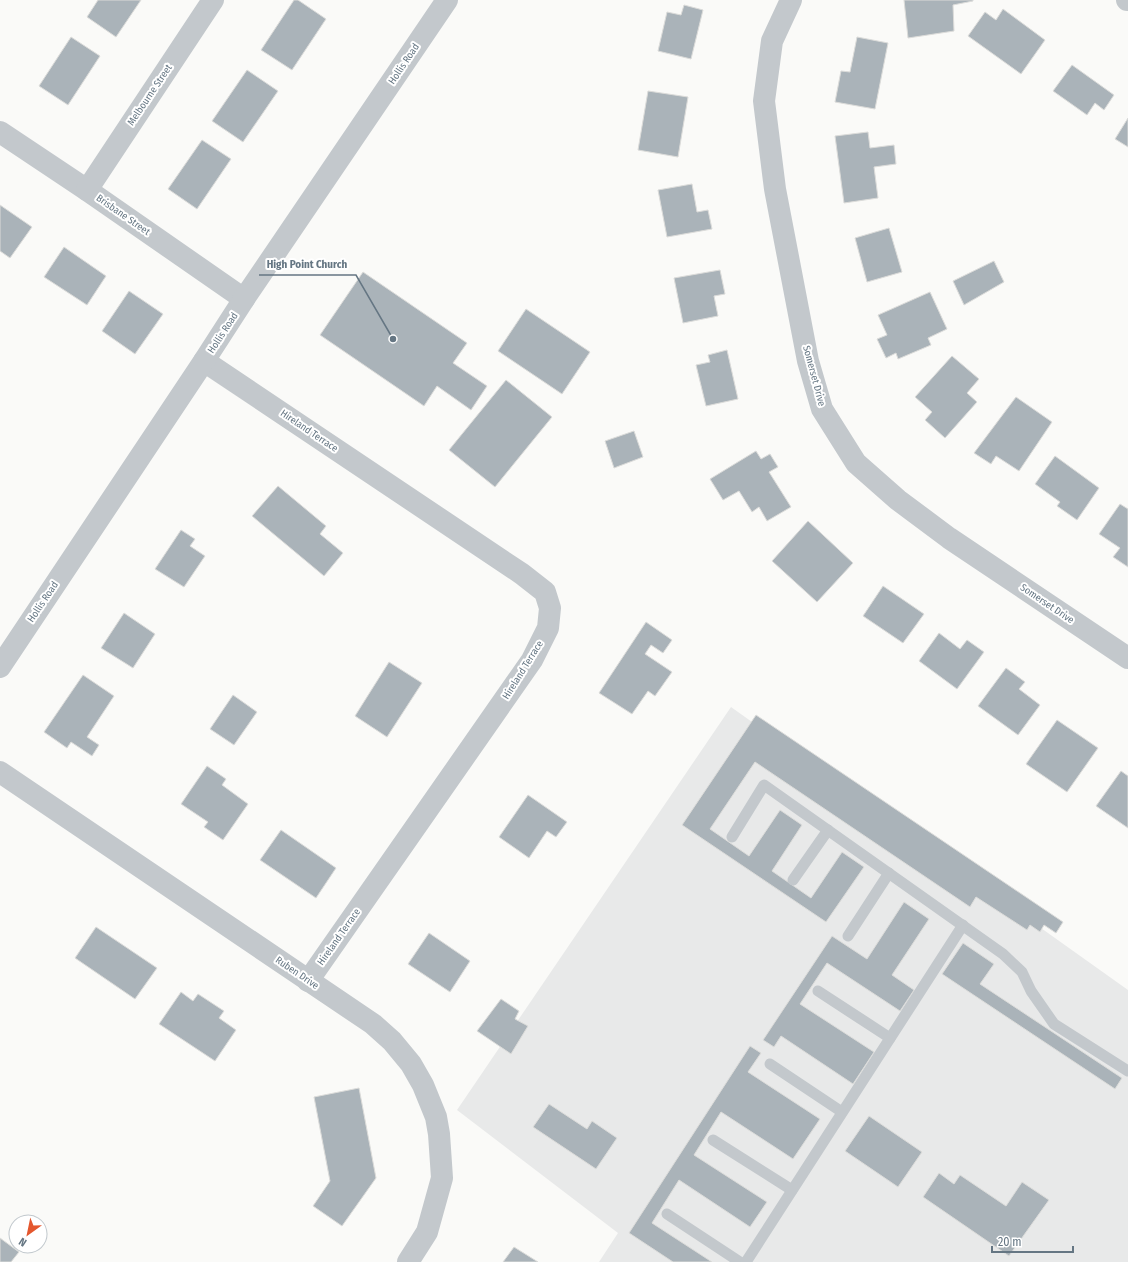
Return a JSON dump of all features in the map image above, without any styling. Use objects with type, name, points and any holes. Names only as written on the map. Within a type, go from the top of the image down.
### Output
[{"type":"street","name":"Melbourne Street","points":[[87,190],[213,0]]},
{"type":"street","name":"Hollis Road","points":[[0,667],[204,361],[244,298],[447,0]]},
{"type":"street","name":"Somerset Drive","points":[[791,0],[772,41],[764,101],[778,204],[808,361],[822,409],[856,463],[898,500],[949,538],[1128,658]]},
{"type":"street","name":"Brisbane Street","points":[[0,132],[244,298]]},
{"type":"street","name":"Hireland Terrace","points":[[204,361],[522,574],[545,592],[550,608],[548,628],[532,660],[308,981]]},
{"type":"street","name":"Ruben Drive","points":[[0,772],[373,1024],[392,1041],[411,1064],[423,1086],[436,1117],[439,1134],[442,1178],[427,1232],[408,1262]]},
{"type":"lane","points":[[732,837],[764,784],[1003,954],[1022,972],[1031,991],[1054,1024],[1128,1071]]},
{"type":"lane","points":[[793,880],[828,830]]},
{"type":"lane","points":[[848,936],[889,873]]},
{"type":"lane","points":[[746,1262],[963,925]]},
{"type":"lane","points":[[818,990],[890,1038]]},
{"type":"lane","points":[[770,1064],[842,1112]]},
{"type":"lane","points":[[713,1140],[792,1190]]},
{"type":"lane","points":[[668,1214],[740,1262]]},
{"type":"shaded area","points":[[731,707],[1128,990],[1128,1262],[599,1262],[618,1233],[457,1110]]},
{"type":"building","points":[[98,0],[141,0],[116,37],[87,17]]},
{"type":"building","points":[[294,0],[298,0],[326,19],[292,70],[261,50]]},
{"type":"building","points":[[904,0],[973,1],[953,5],[954,31],[908,38]]},
{"type":"building","points":[[684,5],[703,10],[691,59],[658,51],[667,12],[681,15]]},
{"type":"building","points":[[1003,9],[1045,40],[1021,74],[968,36],[985,12],[996,20]]},
{"type":"building","points":[[71,37],[100,56],[68,105],[39,86]]},
{"type":"building","points":[[857,37],[888,43],[875,109],[835,102],[841,71],[850,72]]},
{"type":"building","points":[[1072,65],[1114,95],[1104,110],[1095,103],[1087,115],[1053,91]]},
{"type":"building","points":[[247,70],[278,91],[243,142],[212,121]]},
{"type":"building","points":[[648,91],[688,97],[678,157],[638,150]]},
{"type":"building","points":[[1128,118],[1128,147],[1115,139]]},
{"type":"building","points":[[868,132],[870,148],[894,145],[896,164],[874,167],[878,198],[844,203],[835,136]]},
{"type":"building","points":[[202,140],[231,159],[197,209],[168,189]]},
{"type":"building","points":[[692,184],[697,212],[708,210],[712,229],[667,237],[658,190]]},
{"type":"building","points":[[0,205],[32,227],[10,258],[0,251]]},
{"type":"building","points":[[889,228],[902,272],[867,282],[855,238]]},
{"type":"building","points":[[64,247],[106,276],[87,305],[44,277]]},
{"type":"building","points":[[994,261],[1004,282],[964,305],[953,281]]},
{"type":"building","points":[[720,270],[725,294],[714,296],[718,316],[683,323],[674,278]]},
{"type":"building","points":[[363,272],[467,343],[453,363],[487,386],[471,410],[437,386],[424,406],[320,335]]},
{"type":"building","points":[[129,291],[163,314],[135,354],[102,331]]},
{"type":"building","points":[[930,292],[947,329],[928,338],[931,345],[898,359],[896,353],[886,358],[877,339],[887,335],[878,315]]},
{"type":"building","points":[[526,309],[590,352],[562,394],[498,351]]},
{"type":"building","points":[[727,350],[738,399],[706,406],[696,365],[710,362],[708,355]]},
{"type":"building","points":[[952,356],[979,379],[967,393],[977,402],[945,438],[925,420],[932,412],[915,397]]},
{"type":"building","points":[[506,380],[552,417],[495,487],[449,450]]},
{"type":"building","points":[[1016,397],[1052,422],[1019,471],[996,456],[991,464],[974,453]]},
{"type":"building","points":[[634,431],[643,457],[614,468],[605,441]]},
{"type":"building","points":[[756,451],[761,459],[770,454],[778,467],[769,472],[791,507],[767,521],[759,507],[752,512],[739,491],[723,500],[710,479]]},
{"type":"building","points":[[1055,456],[1099,488],[1077,520],[1057,506],[1060,502],[1035,484]]},
{"type":"building","points":[[278,486],[326,526],[320,534],[343,553],[324,576],[252,516]]},
{"type":"building","points":[[1120,504],[1128,509],[1128,567],[1113,557],[1120,548],[1099,534]]},
{"type":"building","points":[[808,521],[853,563],[817,602],[772,561]]},
{"type":"building","points":[[181,530],[195,539],[190,546],[205,556],[184,587],[155,569]]},
{"type":"building","points":[[883,586],[924,614],[903,643],[863,616]]},
{"type":"building","points":[[124,613],[155,634],[133,668],[101,648]]},
{"type":"building","points":[[646,622],[672,640],[663,653],[651,645],[645,654],[672,672],[655,696],[648,691],[632,714],[599,693]]},
{"type":"building","points":[[939,633],[960,649],[967,640],[984,652],[957,689],[919,661]]},
{"type":"building","points":[[389,662],[422,683],[387,737],[355,716]]},
{"type":"building","points":[[1006,668],[1025,682],[1019,689],[1040,705],[1018,735],[978,706]]},
{"type":"building","points":[[83,675],[114,696],[87,737],[99,745],[92,756],[71,742],[67,748],[44,732]]},
{"type":"building","points":[[233,695],[257,712],[234,745],[210,729]]},
{"type":"building","points":[[756,715],[1063,922],[1056,933],[1044,925],[1040,932],[1030,925],[1027,930],[976,897],[970,907],[755,762],[710,829],[749,856],[780,810],[802,825],[772,871],[811,898],[842,852],[864,867],[826,922],[682,825]]},
{"type":"building","points":[[1057,720],[1098,748],[1067,792],[1026,764]]},
{"type":"building","points":[[207,766],[226,779],[222,785],[248,804],[223,840],[204,827],[208,822],[181,804]]},
{"type":"building","points":[[1121,771],[1128,776],[1128,828],[1096,806]]},
{"type":"building","points":[[528,795],[567,822],[556,837],[547,831],[529,858],[499,837]]},
{"type":"building","points":[[281,830],[336,868],[316,898],[260,860]]},
{"type":"building","points":[[904,902],[929,919],[892,975],[914,990],[900,1011],[827,963],[800,1004],[874,1052],[853,1084],[781,1036],[774,1047],[763,1040],[832,936],[867,959]]},
{"type":"building","points":[[96,927],[157,968],[135,999],[75,958]]},
{"type":"building","points":[[429,933],[470,961],[450,992],[408,964]]},
{"type":"building","points":[[963,943],[994,964],[980,984],[1122,1078],[1115,1089],[942,974]]},
{"type":"building","points":[[181,992],[193,1001],[198,994],[224,1011],[219,1018],[236,1030],[215,1061],[159,1024]]},
{"type":"building","points":[[501,999],[519,1011],[515,1019],[528,1026],[511,1054],[477,1031]]},
{"type":"building","points":[[750,1046],[761,1053],[748,1072],[820,1119],[793,1159],[721,1112],[694,1155],[767,1202],[750,1227],[679,1180],[652,1223],[712,1262],[673,1262],[629,1233]]},
{"type":"building","points":[[359,1088],[376,1178],[342,1226],[313,1206],[330,1181],[314,1097]]},
{"type":"building","points":[[549,1104],[587,1129],[592,1121],[617,1138],[596,1169],[533,1127]]},
{"type":"building","points":[[869,1116],[922,1152],[898,1187],[845,1151]]},
{"type":"building","points":[[939,1173],[954,1184],[960,1175],[1006,1206],[1022,1182],[1049,1200],[1009,1256],[923,1197]]},
{"type":"building","points":[[0,1238],[8,1244],[8,1254],[17,1254],[11,1262],[0,1262]]},
{"type":"building","points":[[514,1247],[538,1262],[503,1262]]},
{"type":"place","name":"High Point Church","points":[[393,339]]}]
